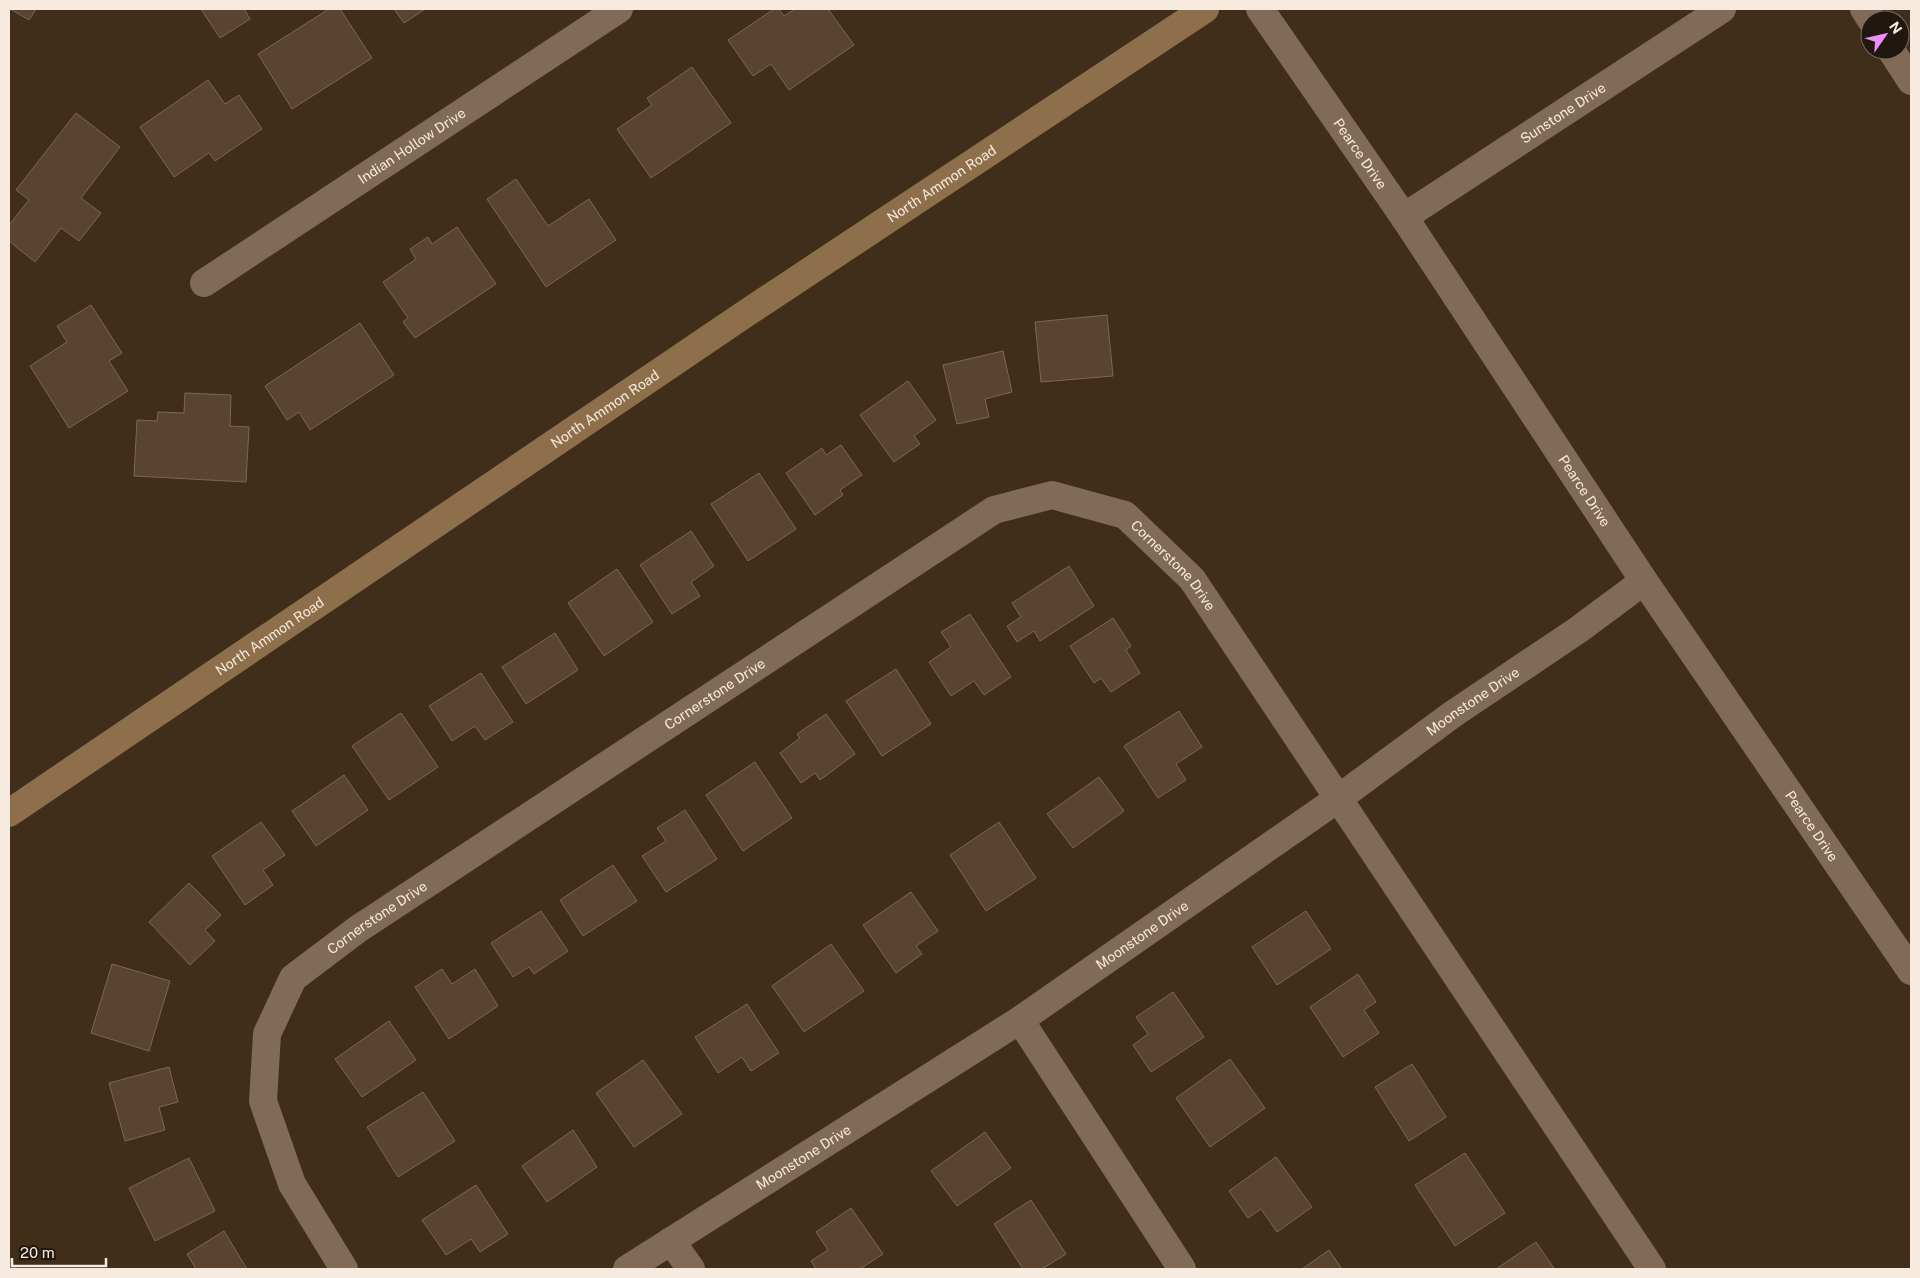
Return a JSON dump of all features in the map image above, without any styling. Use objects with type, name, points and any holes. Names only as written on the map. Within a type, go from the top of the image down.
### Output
[{"type":"main road","name":"North Ammon Road","points":[[9,813],[745,314],[1205,9]]},
{"type":"street","name":"Pearce Drive","points":[[1260,9],[1404,217],[1644,581],[1911,971]]},
{"type":"street","name":"Sunstone Drive","points":[[1404,217],[1722,9]]},
{"type":"street","name":"Indian Hollow Drive","points":[[204,283],[617,10]]},
{"type":"street","points":[[1897,60],[1911,81]]},
{"type":"street","name":"Cornerstone Drive","points":[[344,1269],[292,1184],[263,1101],[267,1034],[293,978],[358,929],[994,510],[1052,495],[1125,516],[1192,578],[1652,1269]]},
{"type":"street","name":"Moonstone Drive","points":[[627,1269],[1020,1020],[1339,798],[1453,714],[1578,630],[1644,581]]},
{"type":"street","points":[[1020,1020],[1182,1269]]},
{"type":"street","points":[[671,1241],[691,1269]]},
{"type":"building","points":[[10,9],[36,9],[29,20]]},
{"type":"building","points":[[201,9],[244,9],[250,19],[220,38]]},
{"type":"building","points":[[329,9],[340,9],[372,58],[292,109],[258,54]]},
{"type":"building","points":[[394,9],[425,9],[404,23]]},
{"type":"building","points":[[774,9],[779,9],[784,16],[795,9],[828,9],[854,45],[789,90],[771,64],[753,76],[728,40]]},
{"type":"building","points":[[692,67],[731,123],[651,178],[617,129],[652,105],[647,98]]},
{"type":"building","points":[[208,80],[225,104],[239,95],[262,129],[215,161],[209,153],[174,177],[140,127]]},
{"type":"building","points":[[76,113],[120,147],[81,198],[101,213],[79,241],[61,228],[35,262],[9,241],[9,225],[29,200],[16,190]]},
{"type":"building","points":[[516,179],[548,226],[589,199],[616,240],[546,287],[487,199]]},
{"type":"building","points":[[457,227],[496,284],[415,338],[403,322],[408,318],[383,282],[416,259],[410,249],[428,237],[432,244]]},
{"type":"building","points":[[91,305],[122,353],[109,361],[128,391],[69,428],[30,366],[67,342],[57,326]]},
{"type":"building","points":[[1107,315],[1113,376],[1041,382],[1035,322]]},
{"type":"building","points":[[360,323],[394,375],[310,430],[299,412],[287,420],[265,386]]},
{"type":"building","points":[[1003,351],[1012,392],[985,399],[989,417],[957,424],[943,365]]},
{"type":"building","points":[[908,381],[936,420],[914,436],[920,444],[894,462],[860,415]]},
{"type":"building","points":[[185,393],[231,395],[230,426],[249,427],[246,482],[134,476],[137,420],[157,421],[158,412],[184,413]]},
{"type":"building","points":[[841,445],[862,475],[840,490],[843,495],[815,515],[786,473],[822,448],[826,455]]},
{"type":"building","points":[[759,473],[796,529],[748,561],[711,504]]},
{"type":"building","points":[[691,531],[714,566],[691,582],[700,596],[672,614],[640,565]]},
{"type":"building","points":[[1069,566],[1094,606],[1040,641],[1034,631],[1017,642],[1007,626],[1021,617],[1012,603]]},
{"type":"building","points":[[617,569],[653,622],[604,656],[568,603]]},
{"type":"building","points":[[970,614],[1011,677],[984,695],[974,681],[951,696],[929,662],[951,647],[941,632]]},
{"type":"building","points":[[1113,618],[1131,646],[1126,650],[1140,673],[1111,692],[1101,678],[1094,683],[1070,646]]},
{"type":"building","points":[[555,633],[578,670],[526,704],[502,667]]},
{"type":"building","points":[[896,669],[931,724],[882,756],[846,701]]},
{"type":"building","points":[[481,673],[513,722],[485,740],[475,726],[452,741],[429,706]]},
{"type":"building","points":[[1179,711],[1202,747],[1176,764],[1186,780],[1158,798],[1124,746]]},
{"type":"building","points":[[401,713],[438,767],[389,800],[352,746]]},
{"type":"building","points":[[826,714],[855,754],[820,780],[815,773],[801,783],[780,753],[800,738],[797,734]]},
{"type":"building","points":[[755,762],[792,818],[743,851],[706,795]]},
{"type":"building","points":[[344,775],[368,810],[316,846],[292,811]]},
{"type":"building","points":[[1099,777],[1124,811],[1073,848],[1047,814]]},
{"type":"building","points":[[685,810],[717,859],[666,892],[642,856],[666,841],[657,828]]},
{"type":"building","points":[[261,822],[285,855],[263,870],[273,885],[245,905],[212,856]]},
{"type":"building","points":[[999,822],[1036,878],[986,911],[950,855]]},
{"type":"building","points":[[613,865],[637,901],[583,936],[560,900]]},
{"type":"building","points":[[189,883],[221,915],[205,930],[215,941],[190,965],[149,922]]},
{"type":"building","points":[[911,892],[938,931],[916,946],[922,954],[896,973],[863,925]]},
{"type":"building","points":[[541,911],[568,951],[534,974],[529,967],[513,977],[491,943]]},
{"type":"building","points":[[1306,911],[1331,949],[1277,985],[1252,947]]},
{"type":"building","points":[[831,944],[864,991],[804,1032],[772,986]]},
{"type":"building","points":[[112,964],[170,981],[149,1051],[91,1033]]},
{"type":"building","points":[[442,969],[452,984],[475,969],[498,1006],[449,1039],[415,987]]},
{"type":"building","points":[[1358,974],[1376,1002],[1364,1010],[1379,1033],[1343,1057],[1310,1007]]},
{"type":"building","points":[[1173,992],[1204,1037],[1151,1072],[1133,1045],[1148,1034],[1136,1017]]},
{"type":"building","points":[[747,1004],[779,1053],[751,1071],[742,1057],[718,1073],[695,1037]]},
{"type":"building","points":[[389,1021],[416,1060],[362,1097],[335,1059]]},
{"type":"building","points":[[1230,1059],[1265,1108],[1210,1147],[1176,1098]]},
{"type":"building","points":[[643,1060],[682,1114],[634,1147],[596,1093]]},
{"type":"building","points":[[1412,1064],[1446,1117],[1409,1141],[1375,1087]]},
{"type":"building","points":[[169,1067],[178,1102],[159,1107],[165,1130],[125,1141],[109,1083]]},
{"type":"building","points":[[423,1092],[455,1141],[398,1177],[367,1127]]},
{"type":"building","points":[[573,1130],[597,1167],[547,1202],[522,1166]]},
{"type":"building","points":[[985,1132],[1011,1168],[957,1206],[931,1171]]},
{"type":"building","points":[[1465,1153],[1505,1213],[1455,1246],[1415,1185]]},
{"type":"building","points":[[1276,1157],[1312,1207],[1277,1232],[1261,1209],[1248,1218],[1229,1191]]},
{"type":"building","points":[[189,1158],[215,1211],[155,1241],[129,1188]]},
{"type":"building","points":[[476,1185],[508,1234],[480,1252],[471,1239],[446,1255],[422,1220]]},
{"type":"building","points":[[1031,1200],[1066,1254],[1042,1269],[1023,1269],[994,1224]]},
{"type":"building","points":[[851,1208],[883,1254],[860,1269],[816,1269],[811,1261],[828,1250],[816,1232]]},
{"type":"building","points":[[224,1231],[247,1269],[196,1269],[187,1254]]},
{"type":"building","points":[[1536,1242],[1553,1269],[1496,1269]]},
{"type":"building","points":[[1329,1250],[1342,1269],[1302,1269]]},
{"type":"building","points":[[9,1257],[16,1269],[9,1269]]}]
